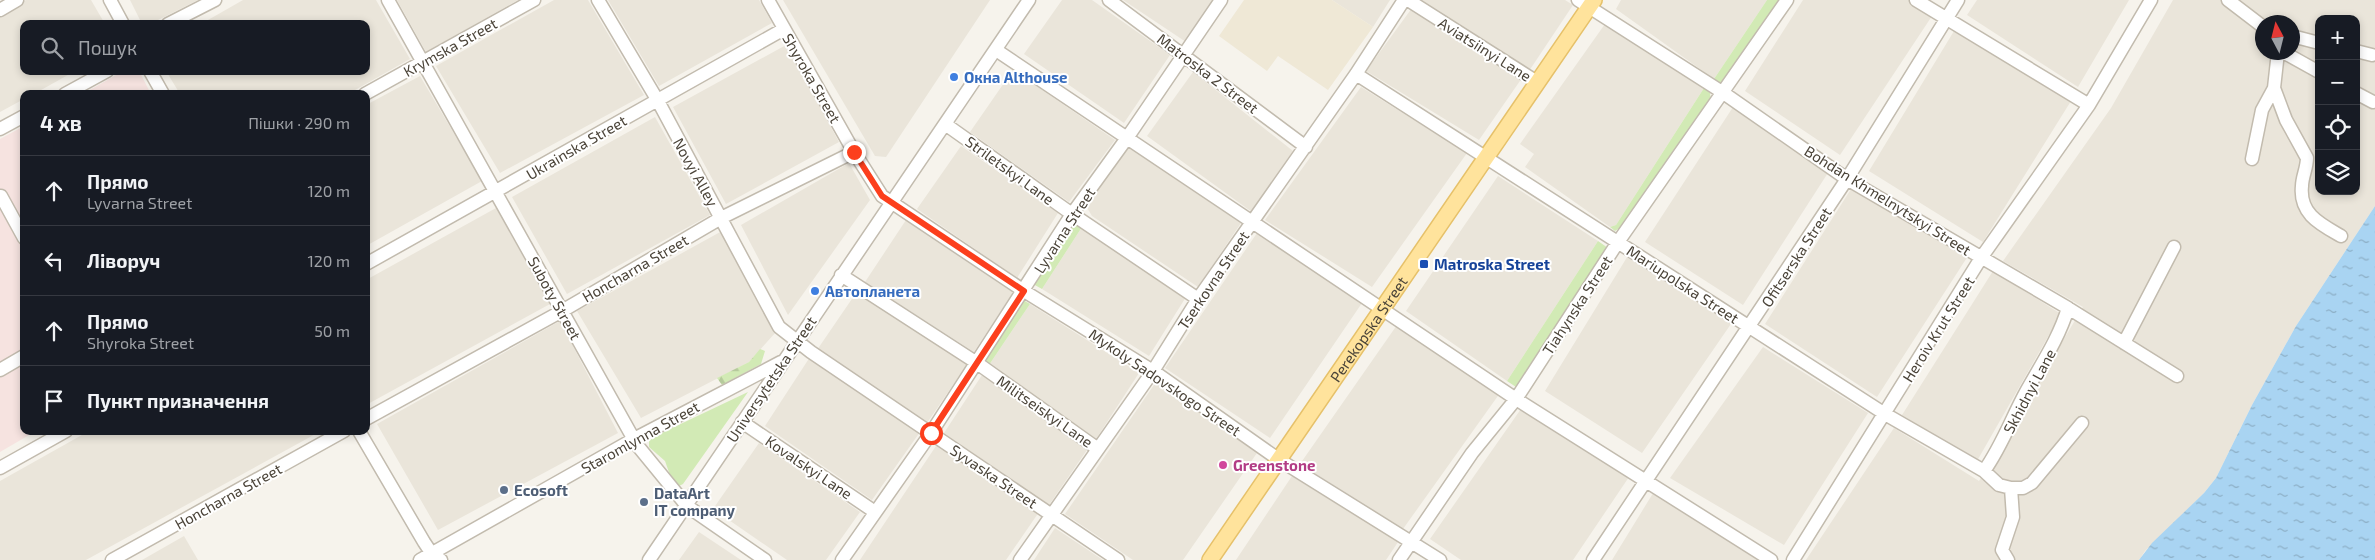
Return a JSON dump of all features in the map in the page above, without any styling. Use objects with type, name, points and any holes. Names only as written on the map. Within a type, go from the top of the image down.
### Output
[{"type":"main road","name":"Perekopska Street","points":[[1210,560],[1538,82],[1587,2]]},
{"type":"street","points":[[0,10],[17,0]]},
{"type":"street","points":[[110,0],[121,20]]},
{"type":"street","points":[[176,20],[215,0]]},
{"type":"street","name":"Suboty Street","points":[[388,0],[634,439],[688,506],[764,560]]},
{"type":"street","name":"Krymska Street","points":[[370,91],[534,0]]},
{"type":"street","name":"Novyi Alley","points":[[598,0],[658,101],[779,327],[797,342]]},
{"type":"street","name":"Shyroka Street","points":[[768,0],[878,192],[892,203]]},
{"type":"street","name":"Universytetska Street","points":[[649,560],[688,506],[783,361],[1029,0]]},
{"type":"street","name":"Matroska 2 Street","points":[[1109,0],[1306,147]]},
{"type":"street","name":"Lyvarna Street","points":[[842,560],[931,433],[1072,214],[1127,138],[1221,0]]},
{"type":"street","name":"Tserkovna Street","points":[[1020,560],[1153,371],[1198,299],[1306,147],[1404,0]]},
{"type":"street","name":"Aviatsiinyi Lane","points":[[1408,0],[1538,82]]},
{"type":"street","name":"Tiahynska Street","points":[[1399,560],[1472,453],[1516,399],[1618,242],[1787,0]]},
{"type":"street","points":[[1916,0],[2089,105]]},
{"type":"street","name":"Ofitserska Street","points":[[1593,560],[1750,328],[1847,179],[1958,0]]},
{"type":"street","name":"Heroiv Krut Street","points":[[1793,560],[1886,414],[1981,258],[2089,105],[2151,0]]},
{"type":"street","points":[[2228,0],[2255,21]]},
{"type":"street","name":"Bohdan Khmelnytskyi Street","points":[[1587,2],[1722,92],[1847,179],[2068,308],[2177,376]]},
{"type":"street","name":"Ukrainska Street","points":[[370,262],[784,29]]},
{"type":"street","points":[[2300,38],[2315,42]]},
{"type":"street","points":[[996,50],[1382,307],[1516,399],[1771,560]]},
{"type":"street","points":[[2360,52],[2372,55]]},
{"type":"street","points":[[2252,159],[2262,110],[2274,88],[2277,60]]},
{"type":"street","points":[[2297,60],[2315,70]]},
{"type":"street","name":"Mariupolska Street","points":[[1356,74],[1886,414],[1984,471],[1999,485],[2011,488]]},
{"type":"street","points":[[72,90],[100,75]]},
{"type":"street","points":[[152,75],[161,90]]},
{"type":"street","points":[[2274,88],[2286,120],[2307,158],[2302,191],[2307,211],[2311,218],[2340,236]]},
{"type":"street","points":[[2360,95],[2373,102]]},
{"type":"street","points":[[0,129],[20,118]]},
{"type":"street","name":"Striletskyi Lane","points":[[945,124],[1072,214],[1198,299]]},
{"type":"street","name":"Honcharna Street","points":[[370,417],[562,311],[721,218],[854,152]]},
{"type":"street","points":[[1,196],[20,231]]},
{"type":"street","name":"Mykoly Sadovskogo Street","points":[[892,203],[1024,291],[1153,371],[1278,459],[1440,560]]},
{"type":"street","points":[[2124,343],[2174,247]]},
{"type":"street","name":"Militseiskyi Lane","points":[[841,275],[977,363],[1098,449]]},
{"type":"street","name":"Skhidnyi Lane","points":[[1984,471],[1996,454],[2026,391],[2061,331],[2068,308]]},
{"type":"street","name":"Syvaska Street","points":[[797,342],[1118,560]]},
{"type":"street","points":[[0,370],[20,358]]},
{"type":"street","name":"Staromlynna Street","points":[[420,560],[437,557],[634,439],[783,361]]},
{"type":"street","name":"Kovalskyi Lane","points":[[742,422],[875,512]]},
{"type":"street","points":[[2008,560],[2002,550],[2013,518],[2011,488],[2023,488],[2032,483],[2082,423]]},
{"type":"street","points":[[0,468],[59,435]]},
{"type":"street","name":"Honcharna Street","points":[[112,560],[337,435]]},
{"type":"street","points":[[361,435],[437,557]]},
{"type":"shaded area","points":[[26,0],[91,0],[103,20],[20,20],[20,75],[68,75],[41,90],[20,90],[20,101],[0,112],[0,15]]},
{"type":"shaded area","points":[[130,0],[198,0],[158,20],[140,20]]},
{"type":"shaded area","points":[[243,0],[376,0],[410,59],[355,90],[178,90],[168,75],[370,75],[370,20],[208,20]]},
{"type":"shaded area","points":[[397,0],[518,0],[426,52]]},
{"type":"shaded area","points":[[554,0],[588,0],[644,95],[500,173],[436,66]]},
{"type":"shaded area","points":[[608,0],[759,0],[772,23],[659,86]]},
{"type":"shaded area","points":[[783,0],[990,0],[886,157],[875,156]]},
{"type":"shaded area","points":[[1062,0],[1092,0],[1170,55],[1124,123],[1024,54]]},
{"type":"shaded area","points":[[1123,0],[1213,0],[1186,42]]},
{"type":"shaded area","points":[[1244,0],[1332,0],[1373,27],[1328,90],[1278,56],[1267,71],[1219,36]]},
{"type":"shaded area","points":[[1332,0],[1390,0],[1373,27]]},
{"type":"shaded area","points":[[1419,0],[1565,0],[1573,5],[1529,71]]},
{"type":"shaded area","points":[[1621,0],[1767,0],[1714,79],[1616,9]]},
{"type":"shaded area","points":[[1803,0],[1909,0],[1932,16],[1840,155],[1745,91]]},
{"type":"shaded area","points":[[1977,0],[2129,0],[2078,87],[1967,15]]},
{"type":"shaded area","points":[[2173,0],[2375,0],[2375,206],[2296,326],[2252,405],[2216,478],[2204,493],[2145,551],[2139,560],[1806,560],[1894,428],[1979,481],[2083,307],[2003,261],[2111,108]]},
{"type":"shaded area","points":[[1412,8],[1522,78],[1479,140],[1366,71]]},
{"type":"shaded area","points":[[1605,24],[1704,88],[1616,225],[1610,227],[1525,167],[1534,154],[1520,144]]},
{"type":"shaded area","points":[[1954,31],[2071,101],[1983,242],[1869,171]]},
{"type":"shaded area","points":[[786,45],[839,142],[726,204],[673,107]]},
{"type":"shaded area","points":[[1013,70],[1115,140],[1069,202],[970,132]]},
{"type":"shaded area","points":[[1193,72],[1293,151],[1252,212],[1147,136]]},
{"type":"shaded area","points":[[116,75],[141,75],[149,90],[90,90]]},
{"type":"shaded area","points":[[420,76],[482,181],[370,244],[370,103]]},
{"type":"shaded area","points":[[1361,87],[1467,153],[1372,287],[1265,220]]},
{"type":"shaded area","points":[[1735,104],[1833,165],[1743,305],[1645,242]]},
{"type":"shaded area","points":[[655,117],[710,215],[567,294],[512,197]]},
{"type":"shaded area","points":[[20,128],[20,435],[29,435],[0,452],[0,139]]},
{"type":"shaded area","points":[[961,146],[1058,213],[1017,278],[917,209]]},
{"type":"shaded area","points":[[1128,146],[1241,223],[1198,287],[1092,216],[1086,206]]},
{"type":"shaded area","points":[[849,163],[870,200],[788,315],[741,225]]},
{"type":"shaded area","points":[[1498,176],[1598,241],[1507,381],[1406,311]]},
{"type":"shaded area","points":[[1853,186],[1968,256],[1877,397],[1765,324]]},
{"type":"shaded area","points":[[496,208],[550,304],[370,403],[370,278]]},
{"type":"shaded area","points":[[906,220],[1014,291],[974,352],[865,282]]},
{"type":"shaded area","points":[[1082,227],[1186,297],[1149,356],[1042,289]]},
{"type":"shaded area","points":[[722,231],[776,332],[749,362],[641,418],[577,311]]},
{"type":"shaded area","points":[[1257,233],[1362,303],[1270,438],[1165,368]]},
{"type":"shaded area","points":[[1629,254],[1733,321],[1642,453],[1545,391]]},
{"type":"shaded area","points":[[1993,271],[2061,314],[1977,461],[1902,415]]},
{"type":"shaded area","points":[[858,290],[968,363],[927,423],[817,350]]},
{"type":"shaded area","points":[[1030,304],[1139,373],[1096,439],[989,365]]},
{"type":"shaded area","points":[[560,321],[618,433],[438,530],[377,424]]},
{"type":"shaded area","points":[[1397,325],[1500,393],[1403,529],[1300,464]]},
{"type":"shaded area","points":[[1763,347],[1868,413],[1784,545],[1670,478]]},
{"type":"shaded area","points":[[810,357],[920,432],[872,500],[765,426]]},
{"type":"shaded area","points":[[982,375],[1089,447],[1049,505],[944,433]]},
{"type":"shaded area","points":[[1156,382],[1257,453],[1183,560],[1133,560],[1065,514]]},
{"type":"shaded area","points":[[1523,406],[1631,474],[1573,560],[1461,560],[1430,539]]},
{"type":"shaded area","points":[[82,435],[314,435],[86,560],[0,560],[0,481]]},
{"type":"shaded area","points":[[759,443],[860,512],[826,560],[787,560],[713,509]]},
{"type":"shaded area","points":[[938,443],[1039,512],[1006,560],[860,560]]},
{"type":"shaded area","points":[[1292,476],[1398,542],[1386,560],[1236,560]]},
{"type":"shaded area","points":[[1655,490],[1767,560],[1612,560]]},
{"type":"shaded area","points":[[1055,528],[1103,560],[1034,560]]},
{"type":"shaded area","points":[[699,532],[741,560],[679,560]]},
{"type":"shaded area","points":[[184,536],[198,560],[142,560]]},
{"type":"green space","points":[[1767,0],[1783,0],[1723,85],[1714,79]]},
{"type":"green space","points":[[1704,88],[1710,93],[1711,102],[1626,224],[1615,231],[1610,227],[1616,225]]},
{"type":"green space","points":[[1073,221],[1082,227],[1042,289],[1033,284]]},
{"type":"green space","points":[[1598,241],[1608,248],[1519,389],[1507,381]]},
{"type":"green space","points":[[1023,300],[1030,304],[989,365],[984,361]]},
{"type":"green space","points":[[760,349],[765,351],[761,364],[722,385],[717,378],[749,362]]},
{"type":"green space","points":[[748,392],[683,484],[679,486],[671,478],[665,461],[649,447],[649,439]]},
{"type":"water","points":[[2375,206],[2375,560],[2139,560],[2152,543],[2204,493],[2216,478],[2252,405],[2296,326]]},
{"type":"place","name":"Окна Althouse","points":[[954,77]]},
{"type":"place","name":"Matroska Street","points":[[1424,264]]},
{"type":"place","name":"Автопланета","points":[[815,291]]},
{"type":"place","name":"Greenstone","points":[[1223,465]]},
{"type":"place","name":"Ecosoft","points":[[504,490]]},
{"type":"place","name":"DataArt IT company","points":[[644,502]]},
{"type":"route","points":[[854,152],[882,196],[1024,291],[931,433]]}]
